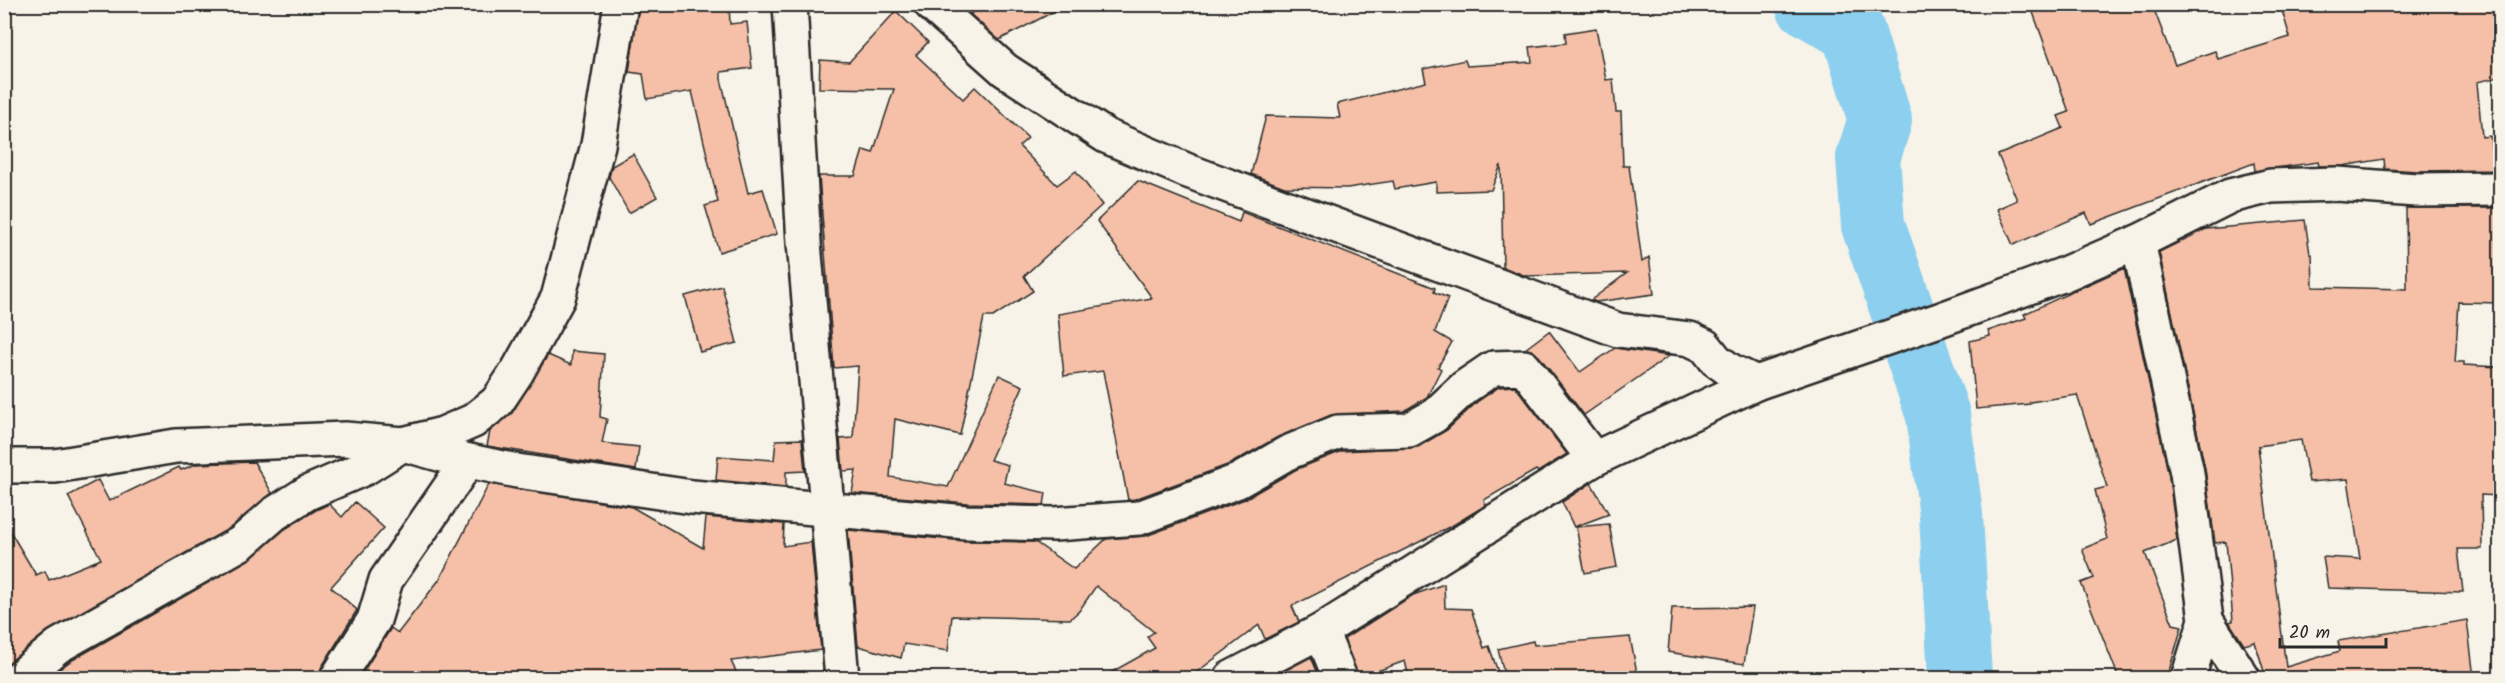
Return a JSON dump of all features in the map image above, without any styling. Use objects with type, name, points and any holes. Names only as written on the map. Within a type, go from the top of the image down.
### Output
[{"type":"street","points":[[19,678],[58,646],[241,543],[274,514],[307,493],[365,468],[404,444],[443,434],[474,421],[497,402],[517,372],[558,298],[598,145],[621,4]]},
{"type":"street","points":[[790,4],[804,243],[842,678]]},
{"type":"street","points":[[931,4],[1005,70],[1106,136],[1188,171],[1618,330],[1690,339],[1705,346],[1716,360],[1731,371],[1756,383]]},
{"type":"street","points":[[1231,678],[1321,632],[1594,459],[1756,383],[1939,321],[2061,275],[2138,242],[2230,196],[2271,186],[2337,184],[2416,190],[2500,189]]},
{"type":"street","points":[[2138,242],[2187,473],[2206,620],[2188,678]]},
{"type":"street","points":[[8,462],[55,466],[176,446],[345,439],[404,444],[517,471],[692,497],[1010,524],[1054,524],[1139,518],[1238,481],[1287,453],[1338,432],[1409,430],[1434,416],[1465,387],[1493,368],[1524,367],[1594,459]]},
{"type":"street","points":[[337,678],[374,620],[386,580],[468,461]]},
{"type":"street","points":[[2206,620],[2243,678]]},
{"type":"street","points":[[1321,632],[1340,678]]},
{"type":"building","points":[[639,4],[729,4],[730,24],[747,22],[752,68],[721,72],[721,79],[748,193],[763,189],[777,234],[719,252],[705,206],[718,202],[692,91],[647,99],[643,74],[629,72]]},
{"type":"building","points":[[986,4],[1068,4],[999,40],[970,14]]},
{"type":"building","points":[[2030,4],[2152,4],[2175,65],[2215,51],[2218,59],[2290,37],[2280,4],[2500,4],[2500,77],[2477,82],[2482,137],[2490,136],[2494,170],[2385,169],[2384,159],[2342,166],[2319,166],[2318,162],[2255,171],[2254,163],[2091,224],[2086,213],[2013,245],[1997,209],[2017,200],[1998,155],[2063,128],[2058,116],[2069,112]]},
{"type":"building","points":[[896,11],[928,42],[916,55],[963,99],[975,87],[1028,138],[1019,146],[1057,185],[1076,171],[1102,205],[1024,276],[1033,291],[993,317],[984,317],[960,435],[895,419],[890,477],[948,487],[999,375],[1023,386],[990,460],[1008,465],[1004,483],[1046,493],[1044,505],[967,503],[852,493],[856,470],[843,471],[840,439],[853,438],[858,366],[834,368],[819,176],[855,176],[863,150],[873,153],[894,89],[819,88],[820,60],[849,62]]},
{"type":"building","points":[[1596,28],[1606,80],[1613,79],[1616,112],[1621,112],[1623,166],[1629,166],[1642,262],[1649,257],[1654,294],[1596,302],[1591,300],[1627,273],[1526,276],[1503,267],[1501,165],[1491,190],[1436,192],[1436,182],[1395,189],[1393,181],[1347,188],[1284,187],[1251,174],[1266,116],[1340,118],[1337,104],[1426,82],[1423,69],[1465,60],[1467,66],[1532,62],[1530,47],[1566,43],[1565,33]]},
{"type":"building","points":[[633,154],[657,197],[629,213],[609,177],[612,166]]},
{"type":"building","points":[[1138,181],[1239,222],[1242,212],[1435,288],[1434,292],[1448,298],[1435,332],[1452,342],[1438,367],[1441,369],[1427,397],[1404,411],[1331,415],[1278,437],[1230,464],[1128,500],[1103,371],[1064,376],[1058,314],[1152,298],[1097,221]]},
{"type":"building","points":[[2406,208],[2500,208],[2500,303],[2459,302],[2455,362],[2464,362],[2464,365],[2498,367],[2496,432],[2500,432],[2500,496],[2481,495],[2482,549],[2458,549],[2463,592],[2328,588],[2323,557],[2360,559],[2348,479],[2309,482],[2301,440],[2258,446],[2286,667],[2340,651],[2338,641],[2467,620],[2474,678],[2266,678],[2255,642],[2244,645],[2229,622],[2233,621],[2226,542],[2215,543],[2205,469],[2159,252],[2206,229],[2305,220],[2310,254],[2312,254],[2313,287],[2407,289]]},
{"type":"building","points":[[2124,268],[2169,476],[2177,540],[2145,553],[2173,624],[2182,626],[2167,678],[2119,678],[2081,583],[2094,578],[2082,549],[2107,539],[2095,490],[2107,487],[2077,395],[2030,402],[2030,404],[1976,409],[1970,341],[1990,336],[1988,331],[2026,318],[2024,314]]},
{"type":"building","points":[[722,286],[737,343],[700,352],[685,296]]},
{"type":"building","points":[[1549,331],[1580,372],[1615,348],[1669,356],[1584,415],[1539,356],[1525,349]]},
{"type":"building","points":[[572,351],[604,354],[600,417],[607,419],[602,443],[639,447],[636,470],[487,446],[490,431],[512,413],[548,355],[571,365]]},
{"type":"building","points":[[1515,386],[1567,454],[1484,500],[1486,505],[1455,524],[1292,606],[1299,622],[1265,639],[1259,625],[1189,678],[1101,678],[1155,648],[1147,637],[1154,632],[1096,586],[1079,611],[1070,619],[952,616],[948,651],[904,644],[901,658],[858,646],[848,530],[964,541],[1035,542],[1074,569],[1106,539],[1146,536],[1245,499],[1295,470],[1342,451],[1418,447],[1447,430],[1477,402],[1499,387]]},
{"type":"building","points":[[802,439],[805,471],[786,472],[786,487],[716,480],[718,456],[774,460],[776,440]]},
{"type":"building","points":[[254,462],[272,493],[230,528],[49,630],[4,667],[4,521],[36,575],[45,571],[49,580],[101,559],[68,496],[98,480],[109,501],[179,467],[181,470],[196,464]]},
{"type":"building","points":[[1591,483],[1609,514],[1574,527],[1562,502]]},
{"type":"building","points":[[489,484],[632,507],[703,548],[706,517],[784,524],[783,546],[811,542],[821,650],[731,661],[739,678],[359,678],[391,628],[398,633],[439,580]]},
{"type":"building","points":[[355,502],[384,528],[331,587],[357,610],[321,668],[318,678],[48,678],[69,662],[250,559],[285,529],[316,510],[329,504],[342,517]]},
{"type":"building","points":[[1609,524],[1617,567],[1585,573],[1576,527]]},
{"type":"building","points":[[1444,584],[1445,608],[1471,609],[1484,648],[1489,646],[1498,672],[1477,678],[1409,678],[1405,661],[1358,678],[1344,639],[1413,595]]},
{"type":"building","points":[[1753,607],[1744,664],[1668,652],[1672,608]]},
{"type":"building","points":[[1630,637],[1638,678],[1505,678],[1498,649],[1533,641],[1534,645]]},
{"type":"building","points":[[1311,657],[1320,678],[1283,678],[1280,673]]},
{"type":"waterway","points":[[1807,4],[1853,31],[1880,120],[1868,158],[1873,225],[1938,415],[1951,515],[1960,678]]}]
